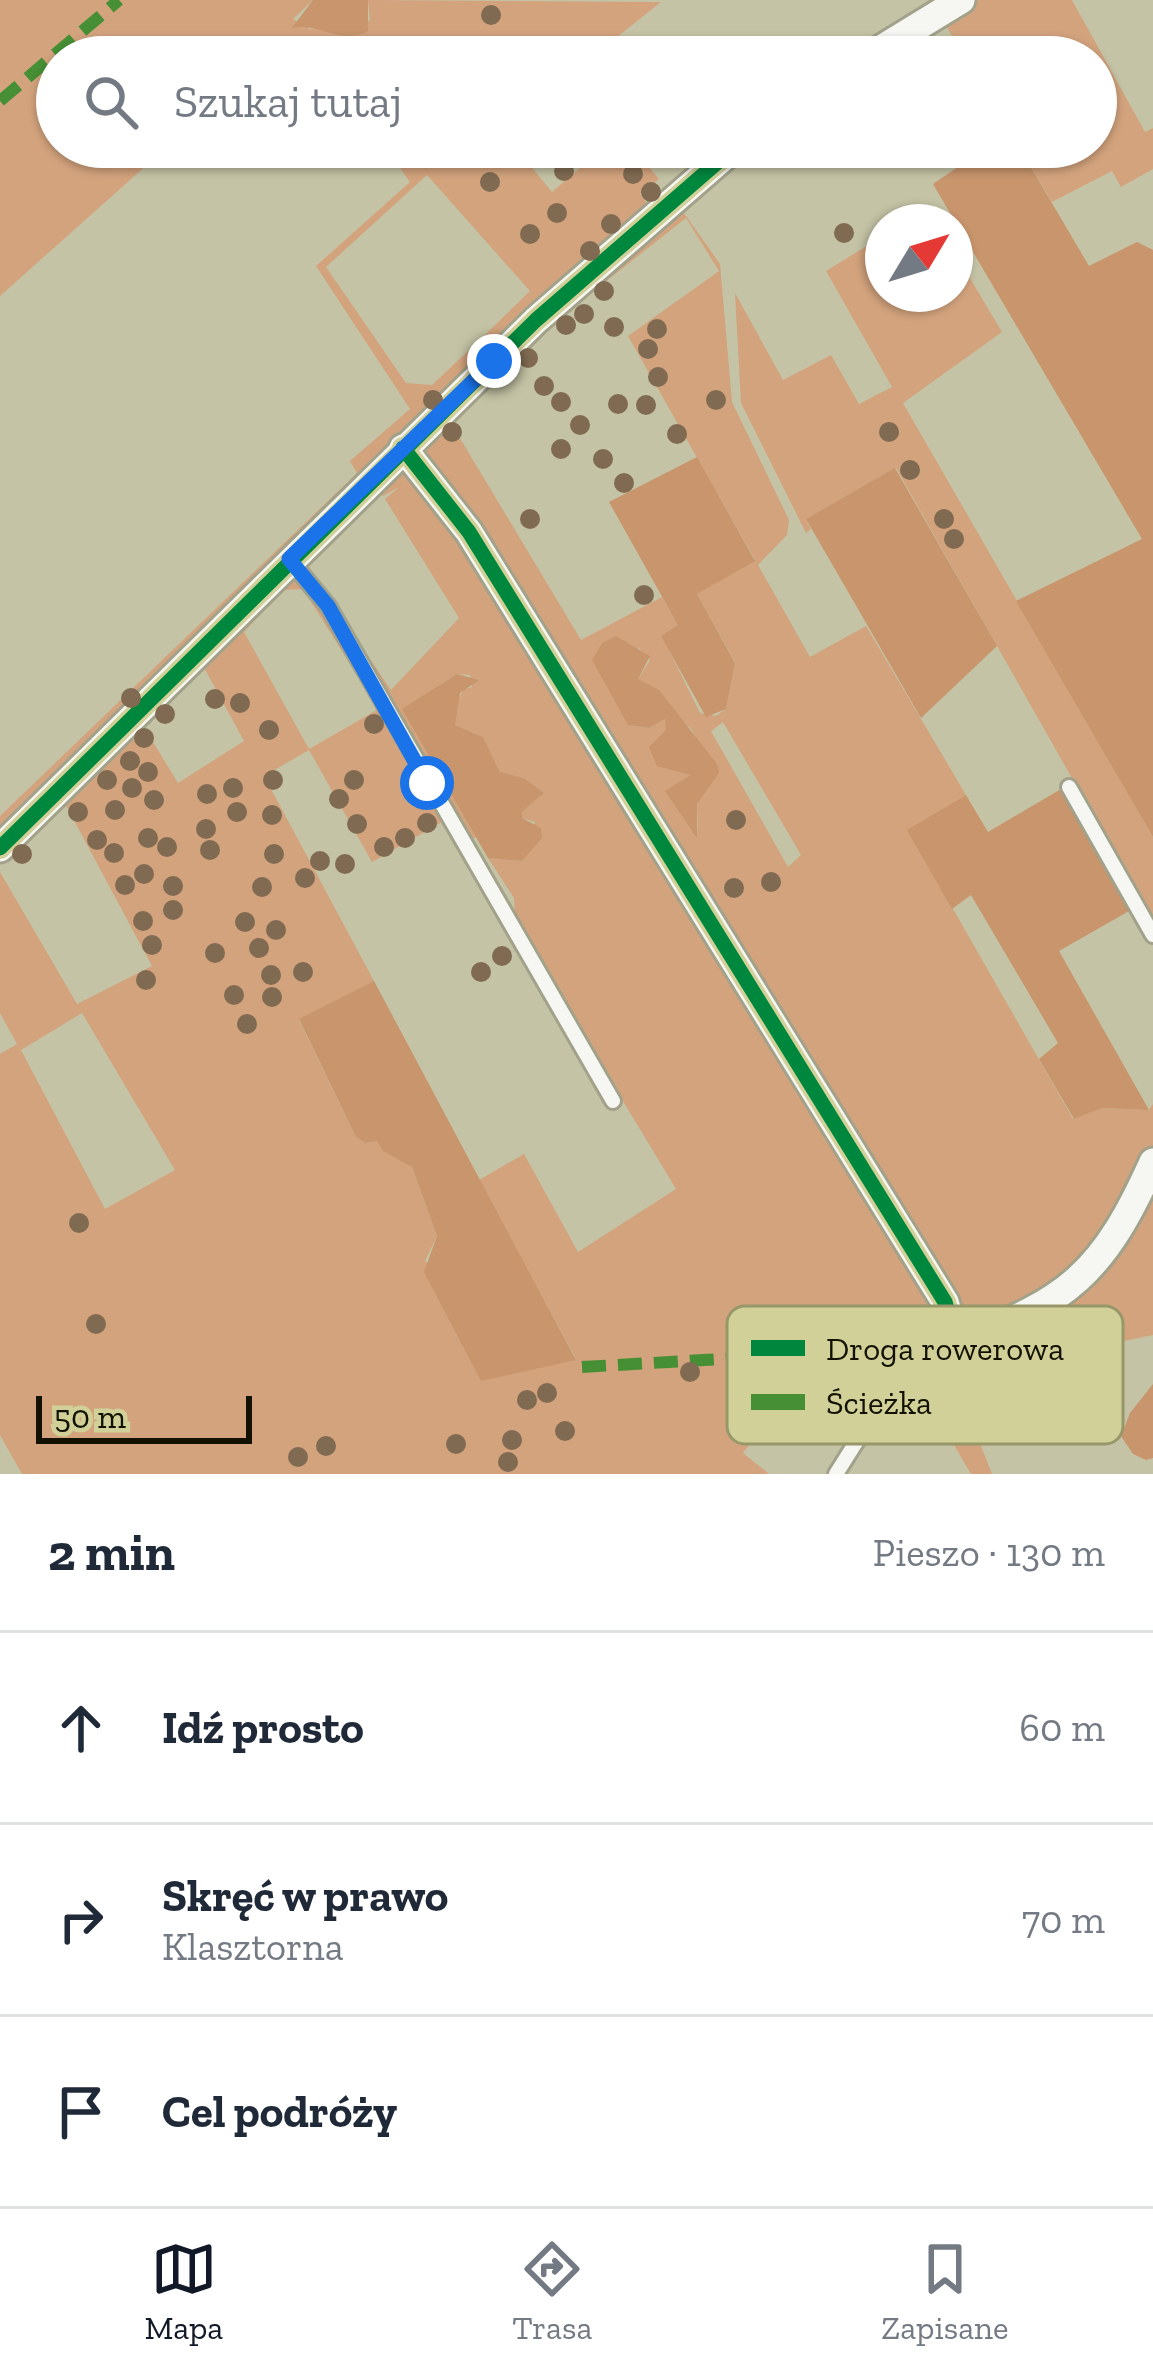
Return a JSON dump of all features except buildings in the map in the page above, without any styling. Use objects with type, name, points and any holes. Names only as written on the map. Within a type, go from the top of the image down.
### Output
[{"type":"street","points":[[902,36],[961,0]]},
{"type":"street","points":[[0,848],[403,448],[581,278],[710,168]]},
{"type":"street","points":[[403,448],[469,532],[944,1306]]},
{"type":"street","points":[[1042,1306],[1076,1284],[1123,1222],[1153,1162]]},
{"type":"lane","points":[[289,559],[328,606],[613,1101]]},
{"type":"lane","points":[[1069,787],[1153,935]]},
{"type":"lane","points":[[836,1474],[855,1444]]},
{"type":"shaded area","points":[[0,0],[313,0],[293,19],[310,29],[370,21],[368,0],[661,2],[618,36],[36,36],[36,168],[143,168],[0,296]]},
{"type":"shaded area","points":[[313,0],[368,0],[368,31],[348,36],[291,29]]},
{"type":"shaded area","points":[[974,0],[1072,0],[1092,36],[952,36],[946,26],[930,36],[917,36]]},
{"type":"shaded area","points":[[1117,81],[1145,132],[1153,128],[1153,169],[1121,187],[1112,171],[1052,202],[1032,168],[1117,168]]},
{"type":"shaded area","points":[[400,168],[532,168],[552,192],[580,168],[650,168],[659,179],[640,194],[649,206],[493,345],[485,335],[530,291],[427,175],[326,267],[406,383],[432,385],[468,351],[480,360],[0,835],[0,816],[357,473],[350,461],[410,409],[316,266],[410,182]]},
{"type":"shaded area","points":[[956,168],[1031,168],[1089,266],[1137,242],[1153,250],[1153,837],[1016,601],[1142,539],[973,252],[973,204],[945,204],[933,184]]},
{"type":"shaded area","points":[[681,209],[720,264],[732,402],[789,520],[787,535],[758,565],[810,657],[866,626],[966,795],[908,830],[1073,1119],[1102,1108],[1149,1110],[1153,1104],[1153,1148],[1081,1269],[1016,1306],[957,1306],[424,452],[449,420],[581,640],[662,597],[679,626],[662,636],[700,713],[716,716],[726,709],[735,662],[697,594],[755,560],[628,336],[719,271],[686,218],[600,286],[597,282],[651,228],[658,234]],"holes":[[[638,647],[650,660],[638,679],[692,730],[703,752],[717,764],[697,804],[698,834],[692,775],[665,719],[649,728],[628,725]],[[723,722],[801,855],[788,867],[711,731]]]},
{"type":"shaded area","points":[[865,247],[865,312],[973,312],[973,283],[1002,332],[903,403],[1153,837],[1153,921],[896,468],[806,519],[811,529],[806,533],[741,403],[735,293],[783,380],[831,355],[859,404],[892,387],[826,271]]},
{"type":"shaded area","points":[[697,457],[755,561],[697,594],[735,663],[726,709],[706,717],[661,636],[678,625],[609,502]]},
{"type":"shaded area","points":[[399,468],[447,513],[932,1306],[727,1306],[727,1444],[750,1444],[743,1453],[769,1474],[22,1474],[0,1435],[0,1054],[17,1044],[0,1013],[0,872],[77,1004],[152,966],[62,798],[140,721],[178,783],[244,741],[201,662],[247,607],[276,585],[304,584],[354,662],[352,667],[303,589],[283,590],[244,632],[309,749],[377,710],[364,679],[467,864],[442,822],[372,862],[309,750],[264,776],[374,981],[299,1020],[356,1137],[365,1143],[377,1141],[412,1167],[437,1236],[425,1261],[576,1359],[479,1180],[524,1154],[578,1252],[676,1189],[515,922],[514,898],[488,858],[522,861],[535,822],[522,818],[522,812],[544,793],[524,778],[500,772],[483,737],[455,725],[454,706],[464,689],[472,687],[470,675],[457,674],[403,709],[476,837],[469,841],[310,570],[391,690],[459,618],[385,499],[399,487],[383,496],[378,489]],"holes":[[[82,1013],[175,1170],[105,1209],[21,1050]]]},
{"type":"shaded area","points":[[895,468],[997,646],[921,718],[806,519]]},
{"type":"shaded area","points":[[616,636],[650,656],[638,679],[659,690],[717,764],[719,773],[697,804],[697,838],[665,791],[691,775],[657,766],[649,747],[666,730],[665,719],[649,728],[628,725],[592,660],[602,643]]},
{"type":"shaded area","points":[[457,674],[479,680],[460,693],[455,725],[483,737],[500,772],[524,778],[544,793],[522,812],[522,818],[541,828],[542,838],[522,861],[488,858],[402,709]]},
{"type":"shaded area","points":[[1061,789],[1129,911],[1059,951],[1149,1110],[1102,1108],[1074,1119],[1039,1059],[1058,1043],[971,895],[952,909],[907,830],[966,795],[988,832]]},
{"type":"shaded area","points":[[374,981],[576,1360],[481,1381],[424,1272],[437,1236],[412,1167],[383,1151],[377,1141],[365,1143],[356,1137],[299,1019]]},
{"type":"shaded area","points":[[1153,1177],[1153,1335],[1123,1341],[1123,1306],[1040,1306]]},
{"type":"shaded area","points":[[1153,1384],[1153,1458],[1133,1454],[1123,1439],[1130,1413]]},
{"type":"shaded area","points":[[954,1444],[980,1444],[992,1474],[971,1474]]},
{"type":"marked path","points":[[77,36],[119,0]]},
{"type":"marked path","points":[[0,101],[36,70]]},
{"type":"marked path","points":[[582,1367],[727,1359]]},
{"type":"cycle path","points":[[0,848],[536,320],[711,168]]},
{"type":"cycle path","points":[[403,448],[469,532],[946,1306]]},
{"type":"route","points":[[427,783],[328,606],[289,559],[494,361]]}]
